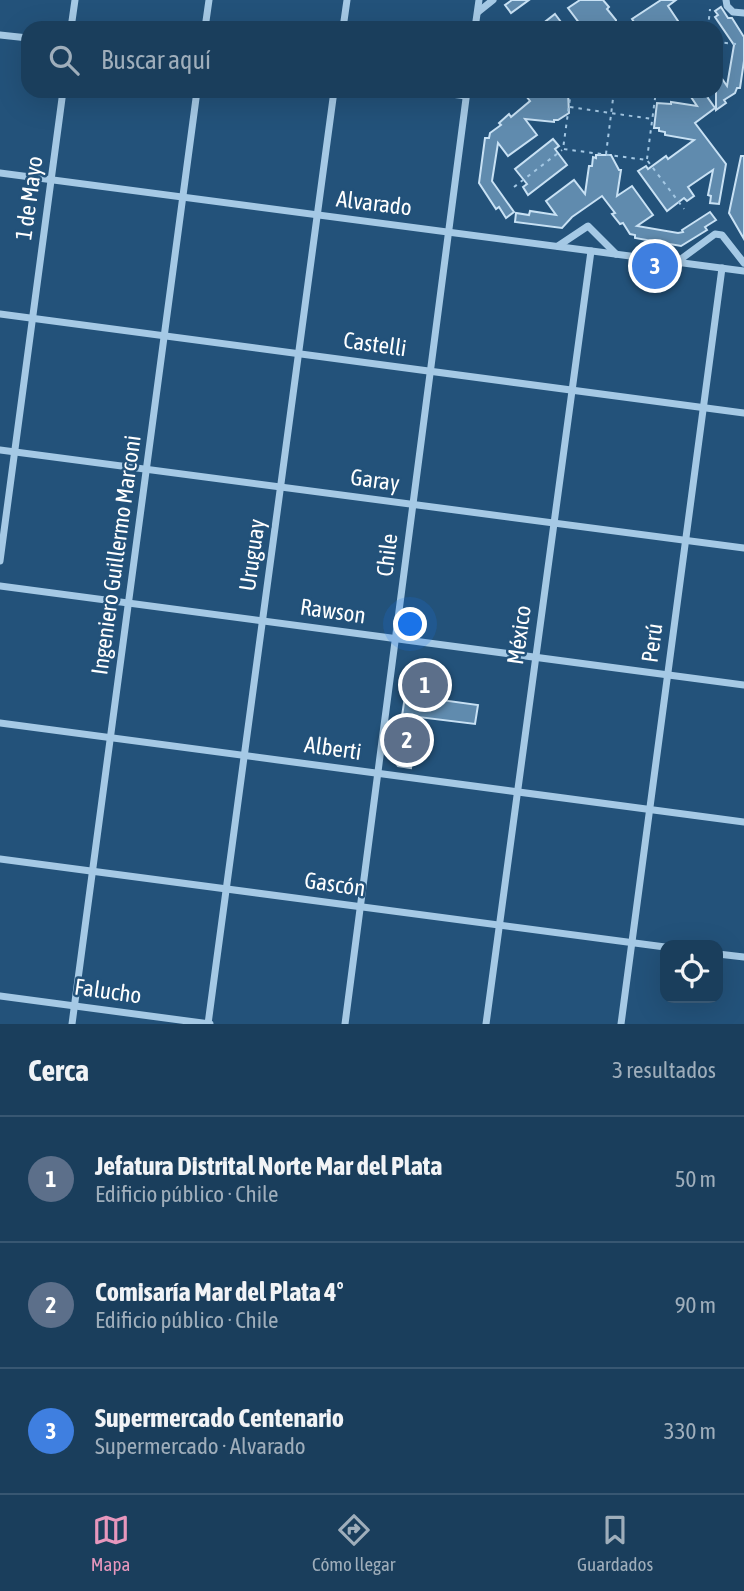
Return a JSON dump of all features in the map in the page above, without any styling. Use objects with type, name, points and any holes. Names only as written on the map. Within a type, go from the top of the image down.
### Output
[{"type":"street","points":[[72,21],[75,0]]},
{"type":"street","points":[[206,21],[209,0]]},
{"type":"street","points":[[344,21],[347,0]]},
{"type":"street","points":[[476,21],[479,0]]},
{"type":"street","points":[[477,12],[493,0]]},
{"type":"street","points":[[726,0],[727,6],[733,12],[744,13]]},
{"type":"street","points":[[0,35],[21,37]]},
{"type":"street","name":"1 de Mayo","points":[[0,561],[61,98]]},
{"type":"street","name":"Ingeniero Guillermo Marconi","points":[[72,1024],[196,98]]},
{"type":"street","name":"Uruguay","points":[[209,1024],[333,98]]},
{"type":"street","name":"Chile","points":[[345,1024],[466,98]]},
{"type":"street","name":"Alvarado","points":[[0,173],[744,271]]},
{"type":"street","points":[[558,246],[589,226],[617,254]]},
{"type":"street","points":[[676,262],[715,234],[722,235],[744,263]]},
{"type":"street","name":"México","points":[[486,1024],[590,251]]},
{"type":"street","name":"Perú","points":[[621,1024],[722,268]]},
{"type":"street","name":"Castelli","points":[[0,314],[744,412]]},
{"type":"street","name":"Garay","points":[[0,450],[744,548]]},
{"type":"street","name":"Rawson","points":[[0,586],[744,685]]},
{"type":"street","name":"Alberti","points":[[0,723],[744,822]]},
{"type":"street","name":"Gascón","points":[[0,859],[660,946]]},
{"type":"street","points":[[723,955],[744,957]]},
{"type":"street","name":"Falucho","points":[[0,996],[209,1024]]},
{"type":"path","points":[[709,21],[710,9]]},
{"type":"path","points":[[723,43],[736,44]]},
{"type":"path","points":[[514,187],[563,149],[570,98]]},
{"type":"path","points":[[606,155],[613,98]]},
{"type":"path","points":[[655,98],[647,160],[684,209]]},
{"type":"path","points":[[569,107],[652,118]]},
{"type":"path","points":[[563,149],[647,160]]},
{"type":"building","points":[[512,0],[529,0],[511,13],[505,5]]},
{"type":"building","points":[[580,0],[603,0],[616,21],[578,21],[568,8]]},
{"type":"building","points":[[661,0],[676,0],[668,6],[678,21],[632,19]]},
{"type":"building","points":[[721,7],[744,37],[740,88],[716,110],[716,98],[723,98],[723,80],[727,86],[734,45],[723,29],[723,21],[718,21],[715,17],[718,15],[715,11]]},
{"type":"building","points":[[555,14],[560,21],[546,21]]},
{"type":"building","points":[[528,98],[568,98],[569,113],[554,122],[525,119],[537,135],[508,156],[498,143],[492,181],[514,212],[506,218],[499,207],[496,209],[479,183],[485,138],[489,138],[490,133],[501,125],[499,123],[509,114],[511,117],[530,101]]},
{"type":"building","points":[[692,98],[708,98],[715,108],[695,123],[726,164],[719,204],[710,203],[711,196],[708,195],[713,170],[688,187],[694,196],[687,201],[684,198],[667,211],[638,171],[646,166],[648,169],[666,156],[668,159],[694,140],[665,135],[659,128],[654,128],[657,103],[697,106]]},
{"type":"building","points":[[553,139],[559,146],[555,149],[567,165],[528,195],[523,187],[527,184],[515,169]]},
{"type":"building","points":[[596,155],[611,155],[621,170],[617,196],[632,186],[653,215],[637,226],[678,233],[710,212],[716,220],[705,227],[707,230],[681,246],[635,238],[612,214],[615,213],[602,196],[572,217],[562,228],[515,222],[516,213],[529,215],[530,211],[556,215],[546,201],[574,180],[585,194],[589,166],[592,166],[593,157],[596,158]]},
{"type":"building","points":[[741,156],[744,156],[744,239],[729,213]]},
{"type":"building","points":[[409,670],[445,674],[441,700],[478,705],[475,724],[419,717],[411,768],[398,766],[395,762]]},
{"type":"place","name":"Supermercado Centenario","points":[[655,266]]},
{"type":"place","name":"Jefatura Distrital Norte Mar del Plata","points":[[425,685]]},
{"type":"place","name":"Comisaría Mar del Plata 4°","points":[[407,740]]}]
